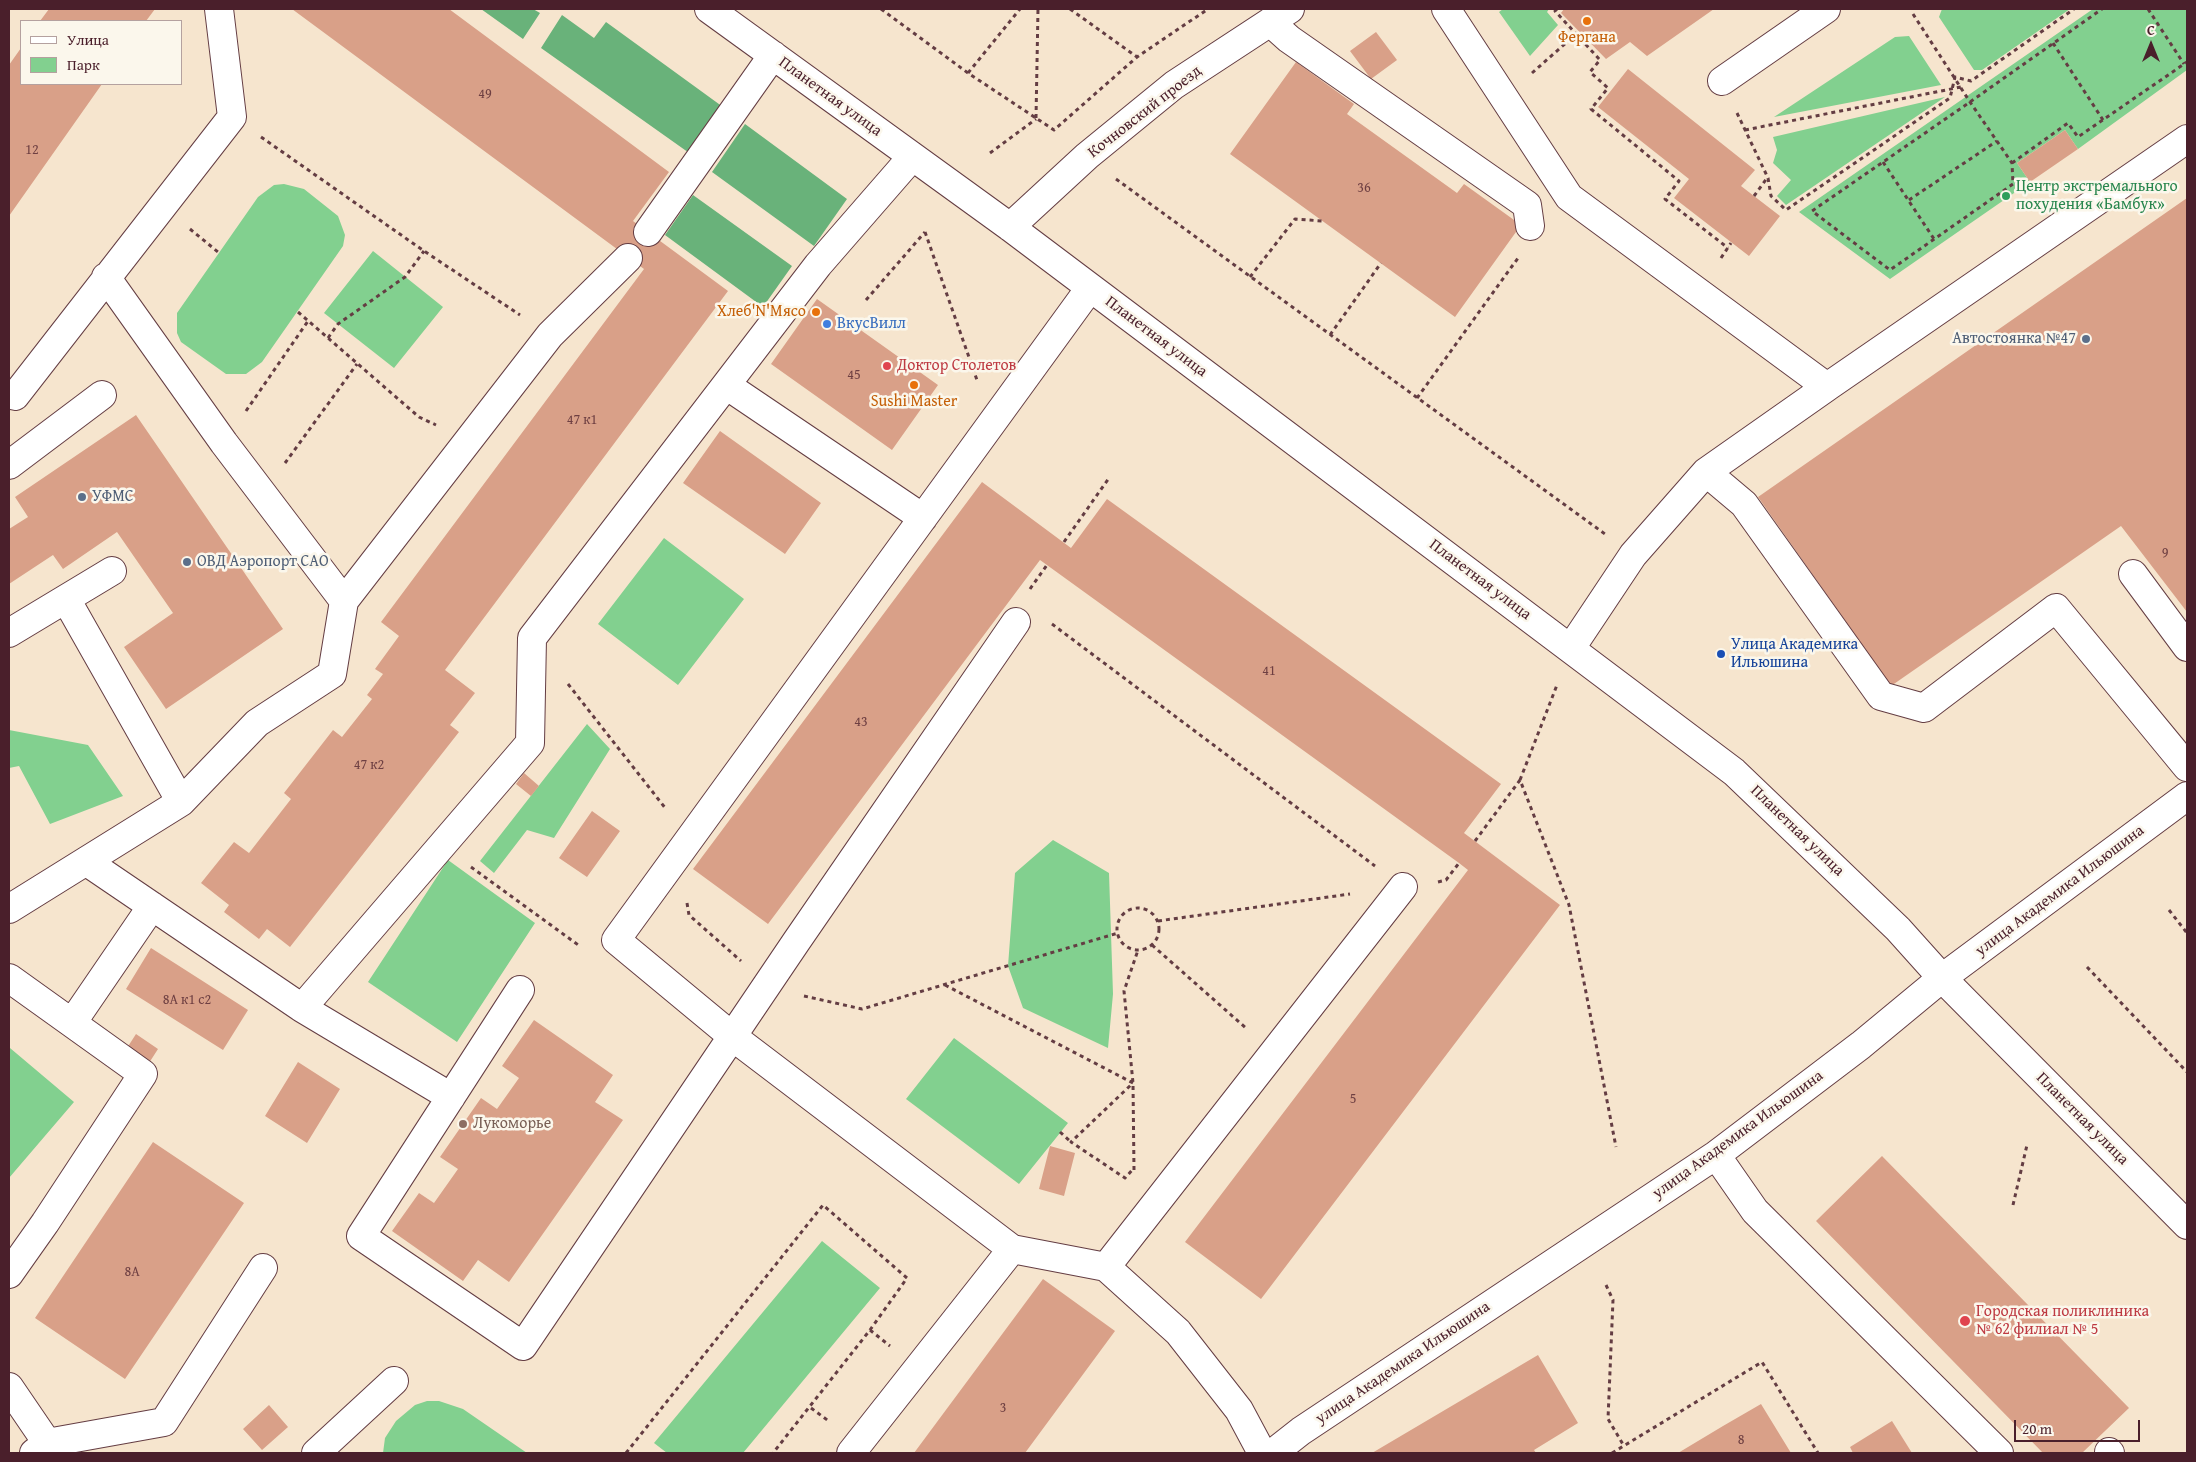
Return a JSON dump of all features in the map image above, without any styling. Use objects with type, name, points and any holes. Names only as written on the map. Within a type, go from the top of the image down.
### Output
[{"type":"street","points":[[14,396],[232,117],[219,9]]},
{"type":"street","name":"Планетная улица","points":[[709,9],[1010,227],[1734,772],[1898,928],[1942,978],[2187,1225]]},
{"type":"street","points":[[1446,9],[1569,197],[1827,387]]},
{"type":"street","points":[[1722,81],[1826,9]]},
{"type":"street","points":[[1280,16],[1289,39],[1527,205],[1530,226]]},
{"type":"street","name":"Кочновский проезд","points":[[1010,227],[1087,156],[1174,86],[1280,16]]},
{"type":"street","points":[[648,232],[772,55]]},
{"type":"street","points":[[1571,648],[1633,555],[1706,472],[2187,139]]},
{"type":"street","points":[[302,1008],[530,743],[532,638],[818,265],[912,157]]},
{"type":"street","points":[[9,909],[181,802],[257,723],[332,674],[344,601],[550,335],[628,258]]},
{"type":"street","points":[[106,277],[224,443],[344,601]]},
{"type":"street","points":[[1090,288],[616,940],[733,1037],[1012,1248],[1106,1268],[1178,1332],[1239,1410],[1262,1453]]},
{"type":"street","points":[[726,385],[923,518]]},
{"type":"street","points":[[9,465],[102,395]]},
{"type":"street","points":[[1706,472],[1744,504],[1881,696],[1924,708],[2056,608],[2187,767]]},
{"type":"street","points":[[9,634],[112,571]]},
{"type":"street","points":[[2133,574],[2187,647]]},
{"type":"street","points":[[66,599],[181,802]]},
{"type":"street","points":[[520,990],[361,1236],[523,1346],[767,985],[1016,622]]},
{"type":"street","name":"улица Академика Ильюшина","points":[[1273,1453],[1324,1416],[1716,1155],[1861,1046],[1942,978],[2187,796]]},
{"type":"street","points":[[87,862],[302,1008],[451,1097]]},
{"type":"street","points":[[1106,1268],[1403,887]]},
{"type":"street","points":[[72,1023],[152,906]]},
{"type":"street","points":[[9,978],[143,1074],[45,1223],[9,1274]]},
{"type":"street","points":[[1716,1155],[1755,1212],[2000,1453]]},
{"type":"street","points":[[851,1453],[1012,1248]]},
{"type":"street","points":[[9,1387],[45,1450],[164,1422],[263,1268]]},
{"type":"street","points":[[316,1453],[394,1381]]},
{"type":"path","points":[[881,9],[968,73],[1054,130],[1137,57],[1208,9]]},
{"type":"path","points":[[968,73],[1020,9]]},
{"type":"path","points":[[1036,119],[1038,9]]},
{"type":"path","points":[[1070,9],[1137,57]]},
{"type":"path","points":[[1557,9],[1555,11],[1600,60],[1590,72],[1608,88],[1591,109],[1679,181],[1665,199],[1728,248]]},
{"type":"path","points":[[1955,77],[1971,81],[2074,9]]},
{"type":"path","points":[[1913,14],[1970,102],[2012,162],[2013,184],[1890,270],[1812,211],[1970,102],[2102,9]]},
{"type":"path","points":[[2012,162],[2068,123],[2078,137],[2186,63],[2148,9]]},
{"type":"path","points":[[1530,75],[1576,34]]},
{"type":"path","points":[[2053,44],[2103,120]]},
{"type":"path","points":[[1754,196],[1768,178],[1771,196],[1786,210],[1950,98],[1950,89],[1955,77]]},
{"type":"path","points":[[1745,130],[1961,87]]},
{"type":"path","points":[[232,117],[424,251],[550,335]]},
{"type":"path","points":[[990,153],[1036,119]]},
{"type":"path","points":[[1909,200],[1997,141]]},
{"type":"path","points":[[1883,162],[1934,239]]},
{"type":"path","points":[[1112,176],[1633,555]]},
{"type":"path","points":[[1250,277],[1295,219],[1322,221]]},
{"type":"path","points":[[1417,398],[1527,245],[1530,226]]},
{"type":"path","points":[[866,300],[925,232],[978,383]]},
{"type":"path","points":[[1721,258],[1731,243]]},
{"type":"path","points":[[328,338],[338,324],[405,277],[424,251]]},
{"type":"path","points":[[1330,335],[1381,263]]},
{"type":"path","points":[[298,312],[419,417],[468,440]]},
{"type":"path","points":[[224,443],[308,321]]},
{"type":"path","points":[[292,454],[357,364]]},
{"type":"path","points":[[1064,542],[1109,478]]},
{"type":"path","points":[[1026,594],[1047,565]]},
{"type":"path","points":[[1045,619],[1403,887]]},
{"type":"path","points":[[532,638],[689,840]]},
{"type":"path","points":[[1475,841],[1520,780],[1571,648]]},
{"type":"path","points":[[1520,780],[1569,906],[1616,1147]]},
{"type":"path","points":[[442,846],[599,960],[616,940]]},
{"type":"path","points":[[1158,921],[1446,880],[1459,864]]},
{"type":"path","points":[[685,895],[689,914],[767,985],[823,1001],[862,1009],[1118,934]]},
{"type":"path","points":[[1143,908],[1154,915],[1158,921],[1159,934],[1152,945],[1138,950],[1125,945],[1118,934],[1120,920],[1130,910],[1143,908]]},
{"type":"path","points":[[2169,910],[2187,932]]},
{"type":"path","points":[[1152,945],[1274,1052]]},
{"type":"path","points":[[1060,1132],[1071,1142],[1125,1178],[1133,1169],[1133,1083],[1124,991],[1138,950]]},
{"type":"path","points":[[2087,967],[2186,1069]]},
{"type":"path","points":[[945,985],[1133,1083]]},
{"type":"path","points":[[1071,1142],[1133,1083]]},
{"type":"path","points":[[2013,1205],[2027,1145]]},
{"type":"path","points":[[1133,1169],[1164,1194]]},
{"type":"path","points":[[626,1453],[823,1205],[907,1278],[864,1338],[773,1453]]},
{"type":"path","points":[[1606,1285],[1613,1300],[1608,1419],[1624,1446]]},
{"type":"path","points":[[1612,1453],[1762,1362],[1818,1453]]},
{"type":"green space","points":[[481,9],[533,9],[540,13],[523,39]]},
{"type":"green space","points":[[1503,9],[1549,9],[1547,12],[1558,25],[1530,56],[1499,12]]},
{"type":"green space","points":[[1942,9],[2070,9],[1982,70],[1974,70],[1939,17]]},
{"type":"green space","points":[[2093,9],[2187,9],[2187,70],[2078,149],[2065,130],[2017,163],[2030,182],[1890,279],[1799,212]]},
{"type":"green space","points":[[562,15],[594,38],[606,22],[723,107],[692,155],[541,48]]},
{"type":"green space","points":[[1909,36],[1941,85],[1774,117],[1895,37]]},
{"type":"green space","points":[[1945,97],[1786,205],[1777,196],[1791,180],[1773,163],[1777,150],[1773,137]]},
{"type":"green space","points":[[745,124],[847,199],[814,246],[712,172]]},
{"type":"green space","points":[[284,184],[304,189],[338,216],[345,235],[343,246],[262,362],[246,374],[226,374],[181,342],[177,333],[177,313],[258,197],[274,185]]},
{"type":"green space","points":[[693,195],[792,266],[763,307],[665,235]]},
{"type":"green space","points":[[373,251],[443,307],[394,368],[324,313]]},
{"type":"green space","points":[[664,538],[744,599],[678,685],[598,624]]},
{"type":"green space","points":[[587,724],[610,749],[554,838],[527,830],[494,873],[480,861]]},
{"type":"green space","points":[[9,730],[88,745],[123,796],[50,824],[19,766],[9,768]]},
{"type":"green space","points":[[1053,840],[1109,873],[1113,994],[1108,1048],[1023,1008],[1008,966],[1015,873]]},
{"type":"green space","points":[[448,860],[535,923],[457,1042],[368,982]]},
{"type":"green space","points":[[954,1038],[1068,1123],[1019,1184],[906,1099]]},
{"type":"green space","points":[[10,1048],[74,1102],[9,1178],[9,1050]]},
{"type":"green space","points":[[822,1241],[880,1288],[743,1453],[667,1453],[654,1443]]},
{"type":"green space","points":[[427,1401],[439,1401],[463,1409],[527,1453],[383,1453],[385,1438],[396,1421],[415,1405]]},
{"type":"building","points":[[49,9],[155,9],[147,20],[41,20]]},
{"type":"building","points":[[292,9],[449,9],[669,172],[633,221],[728,291],[445,670],[475,693],[450,725],[459,732],[290,947],[267,929],[259,939],[224,912],[229,905],[201,883],[234,842],[249,853],[291,799],[284,793],[333,730],[342,737],[372,699],[367,695],[383,674],[375,669],[399,636],[381,622],[644,269]]},
{"type":"building","points":[[1564,9],[1714,9],[1647,56],[1630,42],[1606,59],[1561,13]]},
{"type":"building","points":[[1376,32],[1397,60],[1371,79],[1350,51]]},
{"type":"building","points":[[20,49],[20,85],[101,85],[9,216],[9,65]]},
{"type":"building","points":[[1296,62],[1354,104],[1347,114],[1457,193],[1464,184],[1521,225],[1455,317],[1230,154]]},
{"type":"building","points":[[1628,69],[1755,170],[1741,186],[1780,216],[1749,256],[1674,198],[1689,179],[1598,107]]},
{"type":"building","points":[[2065,130],[2078,149],[2030,182],[2017,163]]},
{"type":"building","name":"Автостоянка №47","points":[[2187,198],[2187,612],[2121,526],[1891,686],[1758,497]]},
{"type":"building","points":[[817,299],[938,385],[892,450],[771,364]]},
{"type":"building","name":"ОВД Аэропорт САО","points":[[136,415],[283,629],[166,709],[124,647],[173,613],[117,532],[63,569],[53,555],[9,584],[9,529],[28,517],[15,497]]},
{"type":"building","points":[[720,431],[821,503],[785,554],[683,483]]},
{"type":"building","points":[[982,482],[1071,548],[1107,499],[1501,784],[1464,833],[1560,905],[1261,1299],[1185,1242],[1468,870],[1459,863],[1040,560],[768,924],[693,869]]},
{"type":"building","points":[[524,773],[539,786],[531,796],[516,784]]},
{"type":"building","points":[[592,811],[620,831],[587,877],[559,858]]},
{"type":"building","points":[[151,948],[248,1010],[223,1050],[126,989]]},
{"type":"building","points":[[534,1020],[613,1075],[595,1102],[623,1120],[509,1282],[478,1260],[463,1281],[392,1231],[419,1193],[434,1203],[458,1169],[440,1157],[481,1098],[497,1109],[519,1078],[502,1066]]},
{"type":"building","points":[[136,1034],[158,1049],[149,1063],[127,1048]]},
{"type":"building","points":[[298,1062],[340,1089],[307,1143],[265,1116]]},
{"type":"building","points":[[153,1142],[244,1203],[125,1379],[35,1318]]},
{"type":"building","points":[[1050,1146],[1075,1153],[1064,1196],[1039,1189]]},
{"type":"building","points":[[1882,1156],[2129,1408],[2082,1453],[2043,1453],[1816,1221]]},
{"type":"building","points":[[1043,1279],[1115,1331],[1025,1453],[914,1453]]},
{"type":"building","points":[[1538,1355],[1578,1423],[1534,1450],[1536,1453],[1372,1453]]},
{"type":"building","points":[[1761,1404],[1791,1453],[1678,1453],[1723,1426]]},
{"type":"building","points":[[269,1405],[288,1427],[262,1450],[243,1429]]},
{"type":"building","points":[[1892,1421],[1912,1453],[1853,1453],[1850,1447]]},
{"type":"place","name":"Фергана","points":[[1587,21]]},
{"type":"place","name":"Центр экстремального похудения «Бамбук»","points":[[2006,196]]},
{"type":"place","name":"Хлеб'N'Мясо","points":[[816,312]]},
{"type":"place","name":"ВкусВилл","points":[[827,324]]},
{"type":"place","name":"Автостоянка №47","points":[[2086,339]]},
{"type":"place","name":"Доктор Столетов","points":[[887,366]]},
{"type":"place","name":"Sushi Master","points":[[914,385]]},
{"type":"place","name":"УФМС","points":[[82,497]]},
{"type":"place","name":"ОВД Аэропорт САО","points":[[187,562]]},
{"type":"place","name":"Улица Академика Ильюшина","points":[[1721,654]]},
{"type":"place","name":"Лукоморье","points":[[463,1124]]},
{"type":"place","name":"Городская поликлиника № 62 филиал № 5","points":[[1965,1321]]}]
